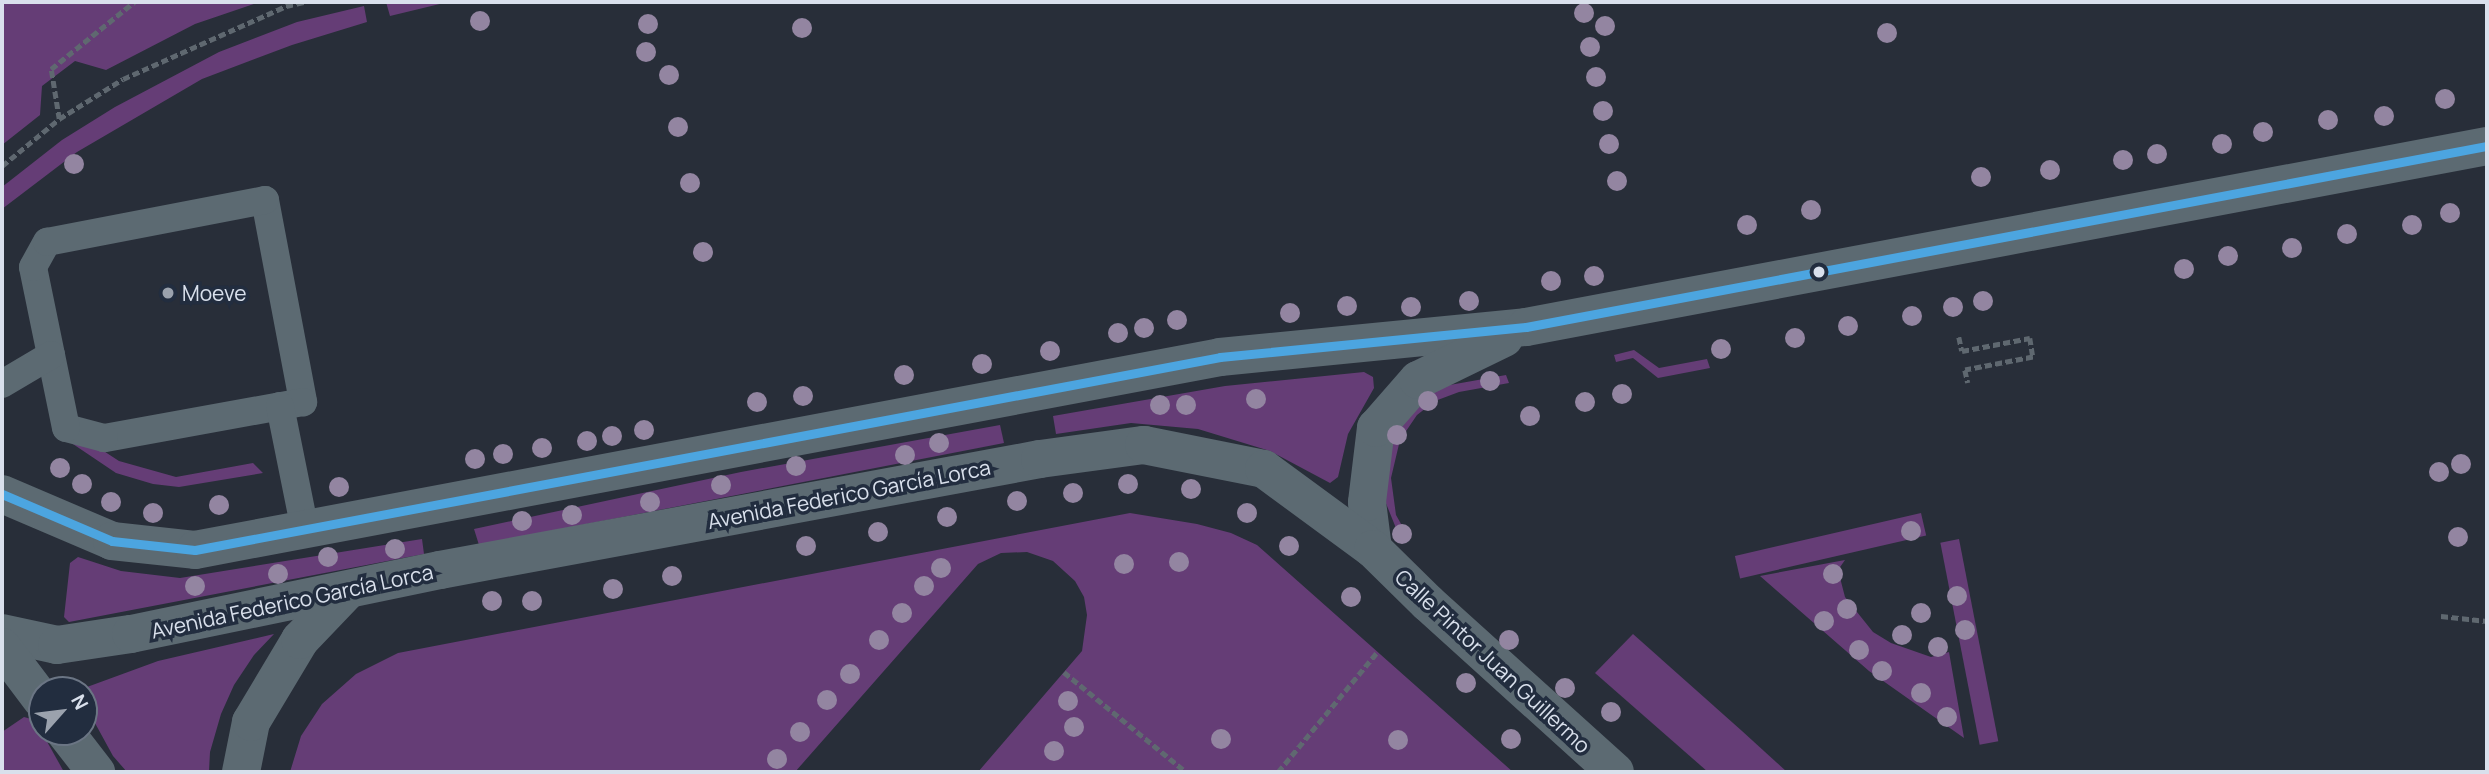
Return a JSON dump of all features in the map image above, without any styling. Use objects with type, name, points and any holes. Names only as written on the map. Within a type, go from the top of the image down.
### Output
[{"type":"street","points":[[2,494],[112,541],[195,550],[1220,357],[1526,327],[2487,146]]},
{"type":"street","points":[[1373,549],[1367,502],[1376,428],[1418,380],[1526,327]]},
{"type":"street","name":"Avenida Federico García Lorca","points":[[2,633],[57,646],[131,634],[454,568],[1040,458],[1144,445],[1264,469],[1373,549]]},
{"type":"street","name":"Calle Pintor Juan Guillermo","points":[[1373,549],[1428,603],[1615,772]]},
{"type":"street","points":[[241,772],[251,722],[300,640],[347,591]]},
{"type":"street","points":[[2,647],[28,681]]},
{"type":"street","points":[[76,746],[96,772]]},
{"type":"lane","points":[[265,200],[303,402],[104,438],[66,428],[51,355],[33,267],[47,242],[265,200]]},
{"type":"lane","points":[[2,384],[51,355]]},
{"type":"lane","points":[[280,406],[305,530]]},
{"type":"path","points":[[59,119],[51,69],[134,2]]},
{"type":"path","points":[[2,166],[59,119],[123,79],[286,6],[304,2]]},
{"type":"path","points":[[1959,337],[1962,351],[2030,338],[2033,357],[1965,370],[1968,383]]},
{"type":"path","points":[[2441,616],[2487,621]]},
{"type":"path","points":[[1278,772],[1378,651]]},
{"type":"path","points":[[1064,672],[1186,772]]},
{"type":"shaded area","points":[[2,2],[260,2],[195,24],[106,70],[75,61],[42,86],[40,115],[2,145]]},
{"type":"shaded area","points":[[386,2],[448,2],[390,16]]},
{"type":"shaded area","points":[[364,6],[367,22],[292,45],[202,79],[77,152],[2,209],[2,187],[62,140],[115,107],[219,52],[297,22]]},
{"type":"shaded area","points":[[1634,350],[1659,368],[1707,359],[1710,368],[1658,378],[1633,358],[1616,362],[1614,355]]},
{"type":"shaded area","points":[[1364,372],[1373,377],[1374,388],[1348,434],[1338,477],[1330,483],[1270,451],[1198,429],[1131,423],[1056,434],[1053,416],[1225,386]]},
{"type":"shaded area","points":[[1506,375],[1509,383],[1459,392],[1435,401],[1417,415],[1400,440],[1391,478],[1396,515],[1409,538],[1402,543],[1383,496],[1389,444],[1417,404],[1444,386]]},
{"type":"shaded area","points":[[1000,425],[1004,443],[479,545],[474,529],[741,472]]},
{"type":"shaded area","points":[[79,435],[119,461],[176,477],[253,463],[263,473],[179,487],[153,484],[116,473],[67,440]]},
{"type":"shaded area","points":[[1130,513],[1197,524],[1231,533],[1257,545],[1513,772],[978,772],[1082,651],[1087,615],[1084,597],[1075,581],[1053,561],[1027,552],[1001,553],[978,564],[795,772],[290,772],[301,736],[322,704],[356,674],[398,653]]},
{"type":"shaded area","points":[[1921,513],[1926,535],[1740,578],[1735,556]]},
{"type":"shaded area","points":[[422,539],[424,554],[69,622],[64,617],[70,563],[78,557],[121,571],[180,578]]},
{"type":"shaded area","points":[[1959,539],[1998,741],[1980,745],[1940,543]]},
{"type":"shaded area","points":[[1845,560],[1838,570],[1845,597],[1873,632],[1891,643],[1931,657],[1949,652],[1964,738],[1869,671],[1760,576]]},
{"type":"shaded area","points":[[274,634],[254,655],[234,685],[221,714],[210,752],[209,772],[127,772],[113,756],[98,729],[98,683],[158,661]]},
{"type":"shaded area","points":[[1633,634],[1787,772],[1708,772],[1595,673]]},
{"type":"shaded area","points":[[24,717],[28,718],[28,746],[50,746],[64,772],[2,772],[2,732]]},
{"type":"transit line","points":[[2,494],[112,541],[195,550],[1220,357],[1526,327],[2487,146]]},
{"type":"place","name":"Moeve","points":[[168,293]]}]
